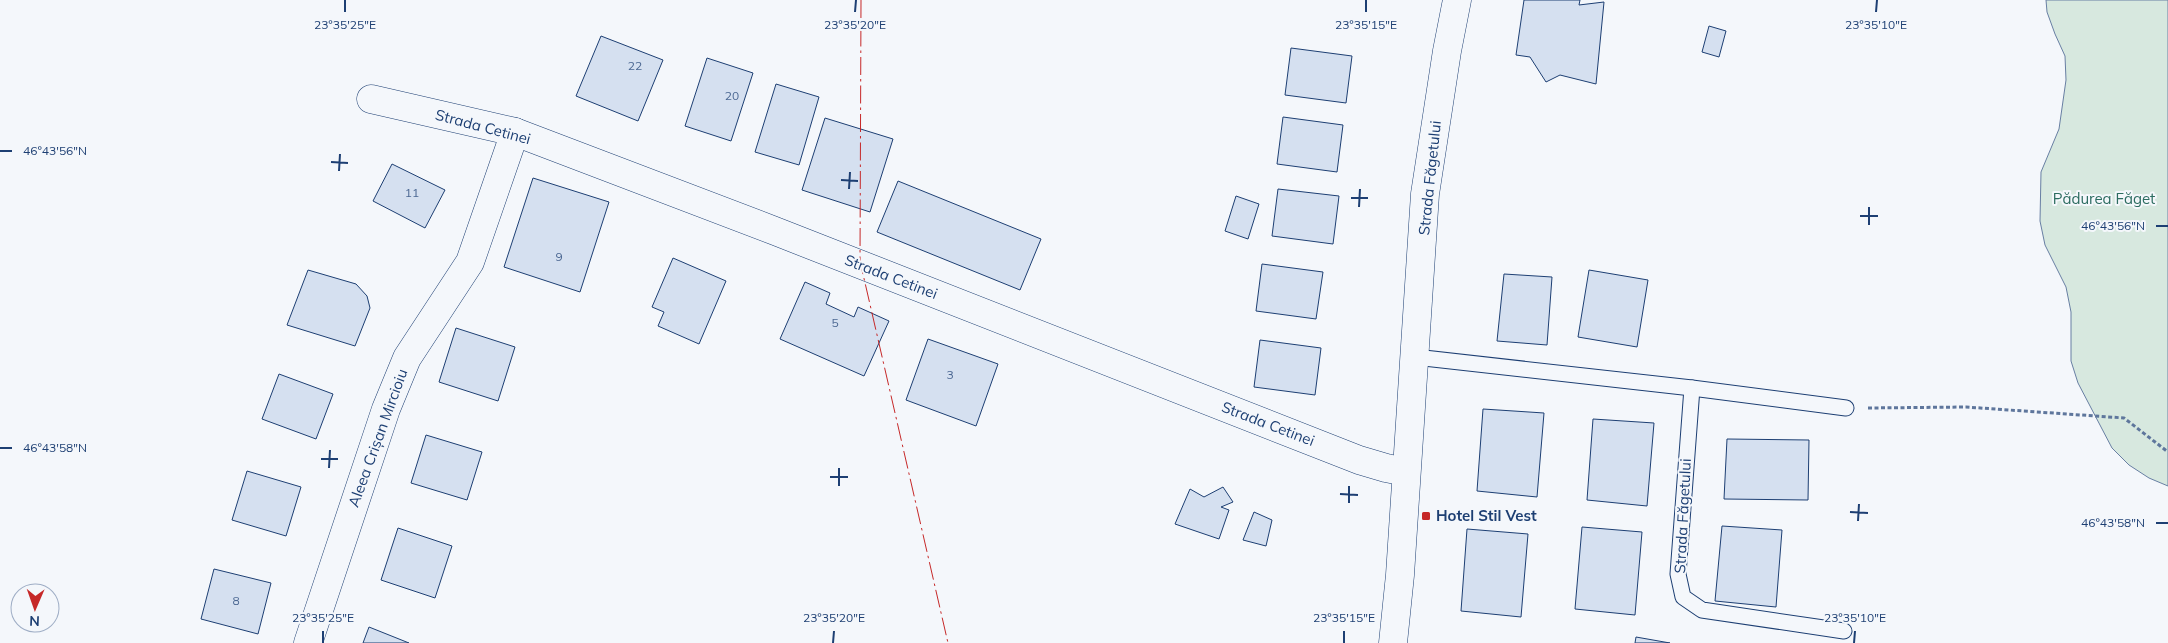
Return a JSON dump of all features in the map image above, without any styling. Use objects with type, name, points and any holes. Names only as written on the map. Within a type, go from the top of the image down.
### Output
[{"type":"street","name":"Strada Făgetului","points":[[1393,643],[1400,575],[1425,194],[1447,51],[1457,0]]},
{"type":"street","name":"Strada Cetinei","points":[[371,99],[515,132],[775,231],[1359,460],[1406,472]]},
{"type":"street","name":"Aleea Crișan Mircioiu","points":[[308,643],[386,409],[407,358],[470,262],[515,132]]},
{"type":"lane","points":[[1415,357],[1692,388],[1846,408]]},
{"type":"lane","name":"Strada Făgetului","points":[[1692,388],[1678,574],[1683,597],[1702,610],[1844,631]]},
{"type":"path","points":[[1846,408],[1966,407],[2124,418],[2168,452]]},
{"type":"green space","name":"Pădurea Făget","points":[[2046,0],[2168,0],[2168,486],[2149,478],[2129,465],[2112,448],[2078,383],[2071,361],[2071,312],[2066,287],[2045,245],[2040,221],[2041,172],[2059,129],[2066,80],[2065,56],[2047,12]]},
{"type":"building","points":[[1524,0],[1580,0],[1579,5],[1604,2],[1596,84],[1560,75],[1546,82],[1530,57],[1516,55]]},
{"type":"building","points":[[1709,26],[1726,31],[1719,57],[1702,52]]},
{"type":"building","points":[[601,36],[663,60],[638,121],[576,96]]},
{"type":"building","points":[[1291,48],[1352,56],[1346,103],[1285,95]]},
{"type":"building","points":[[707,58],[753,73],[731,141],[685,126]]},
{"type":"building","points":[[776,84],[819,97],[799,165],[755,152]]},
{"type":"building","points":[[1283,117],[1343,125],[1337,172],[1277,164]]},
{"type":"building","points":[[825,118],[893,139],[870,212],[802,190]]},
{"type":"building","points":[[392,164],[445,190],[425,228],[373,201]]},
{"type":"building","points":[[533,178],[609,202],[580,292],[504,267]]},
{"type":"building","points":[[898,181],[1041,239],[1020,290],[877,232]]},
{"type":"building","points":[[1278,189],[1339,196],[1333,244],[1272,236]]},
{"type":"building","points":[[1236,196],[1259,204],[1248,239],[1225,231]]},
{"type":"building","points":[[673,258],[726,281],[699,344],[658,326],[664,312],[652,307]]},
{"type":"building","points":[[1262,264],[1323,272],[1316,319],[1256,311]]},
{"type":"building","points":[[308,270],[356,284],[367,296],[370,308],[355,346],[287,325]]},
{"type":"building","points":[[1589,270],[1648,280],[1637,347],[1578,337]]},
{"type":"building","points":[[1504,274],[1552,277],[1547,345],[1497,341]]},
{"type":"building","points":[[805,282],[830,293],[826,304],[854,317],[858,307],[889,321],[864,376],[780,339]]},
{"type":"building","points":[[456,328],[515,347],[498,401],[439,382]]},
{"type":"building","points":[[928,339],[998,364],[976,426],[906,400]]},
{"type":"building","points":[[1260,340],[1321,348],[1315,395],[1254,387]]},
{"type":"building","points":[[279,374],[333,394],[316,439],[262,419]]},
{"type":"building","points":[[1483,409],[1544,413],[1537,497],[1477,491]]},
{"type":"building","points":[[1593,419],[1654,423],[1647,506],[1587,500]]},
{"type":"building","points":[[426,435],[482,452],[467,500],[411,483]]},
{"type":"building","points":[[1727,439],[1809,440],[1808,500],[1724,499]]},
{"type":"building","points":[[247,471],[301,487],[286,536],[232,520]]},
{"type":"building","points":[[1223,487],[1233,502],[1221,507],[1229,510],[1219,539],[1175,524],[1190,489],[1204,497]]},
{"type":"building","points":[[1254,512],[1272,520],[1266,546],[1243,540]]},
{"type":"building","points":[[1722,526],[1782,530],[1776,607],[1715,601]]},
{"type":"building","points":[[1582,527],[1642,532],[1635,615],[1575,609]]},
{"type":"building","points":[[398,528],[452,546],[435,598],[381,580]]},
{"type":"building","points":[[1467,529],[1528,534],[1521,617],[1461,611]]},
{"type":"building","points":[[214,569],[271,583],[258,634],[201,619]]},
{"type":"building","points":[[369,627],[409,643],[363,643]]},
{"type":"building","points":[[1636,637],[1670,643],[1635,643]]},
{"type":"power","points":[[861,0],[860,261],[948,643]]},
{"type":"place","name":"Hotel Stil Vest","points":[[1426,516]]}]
